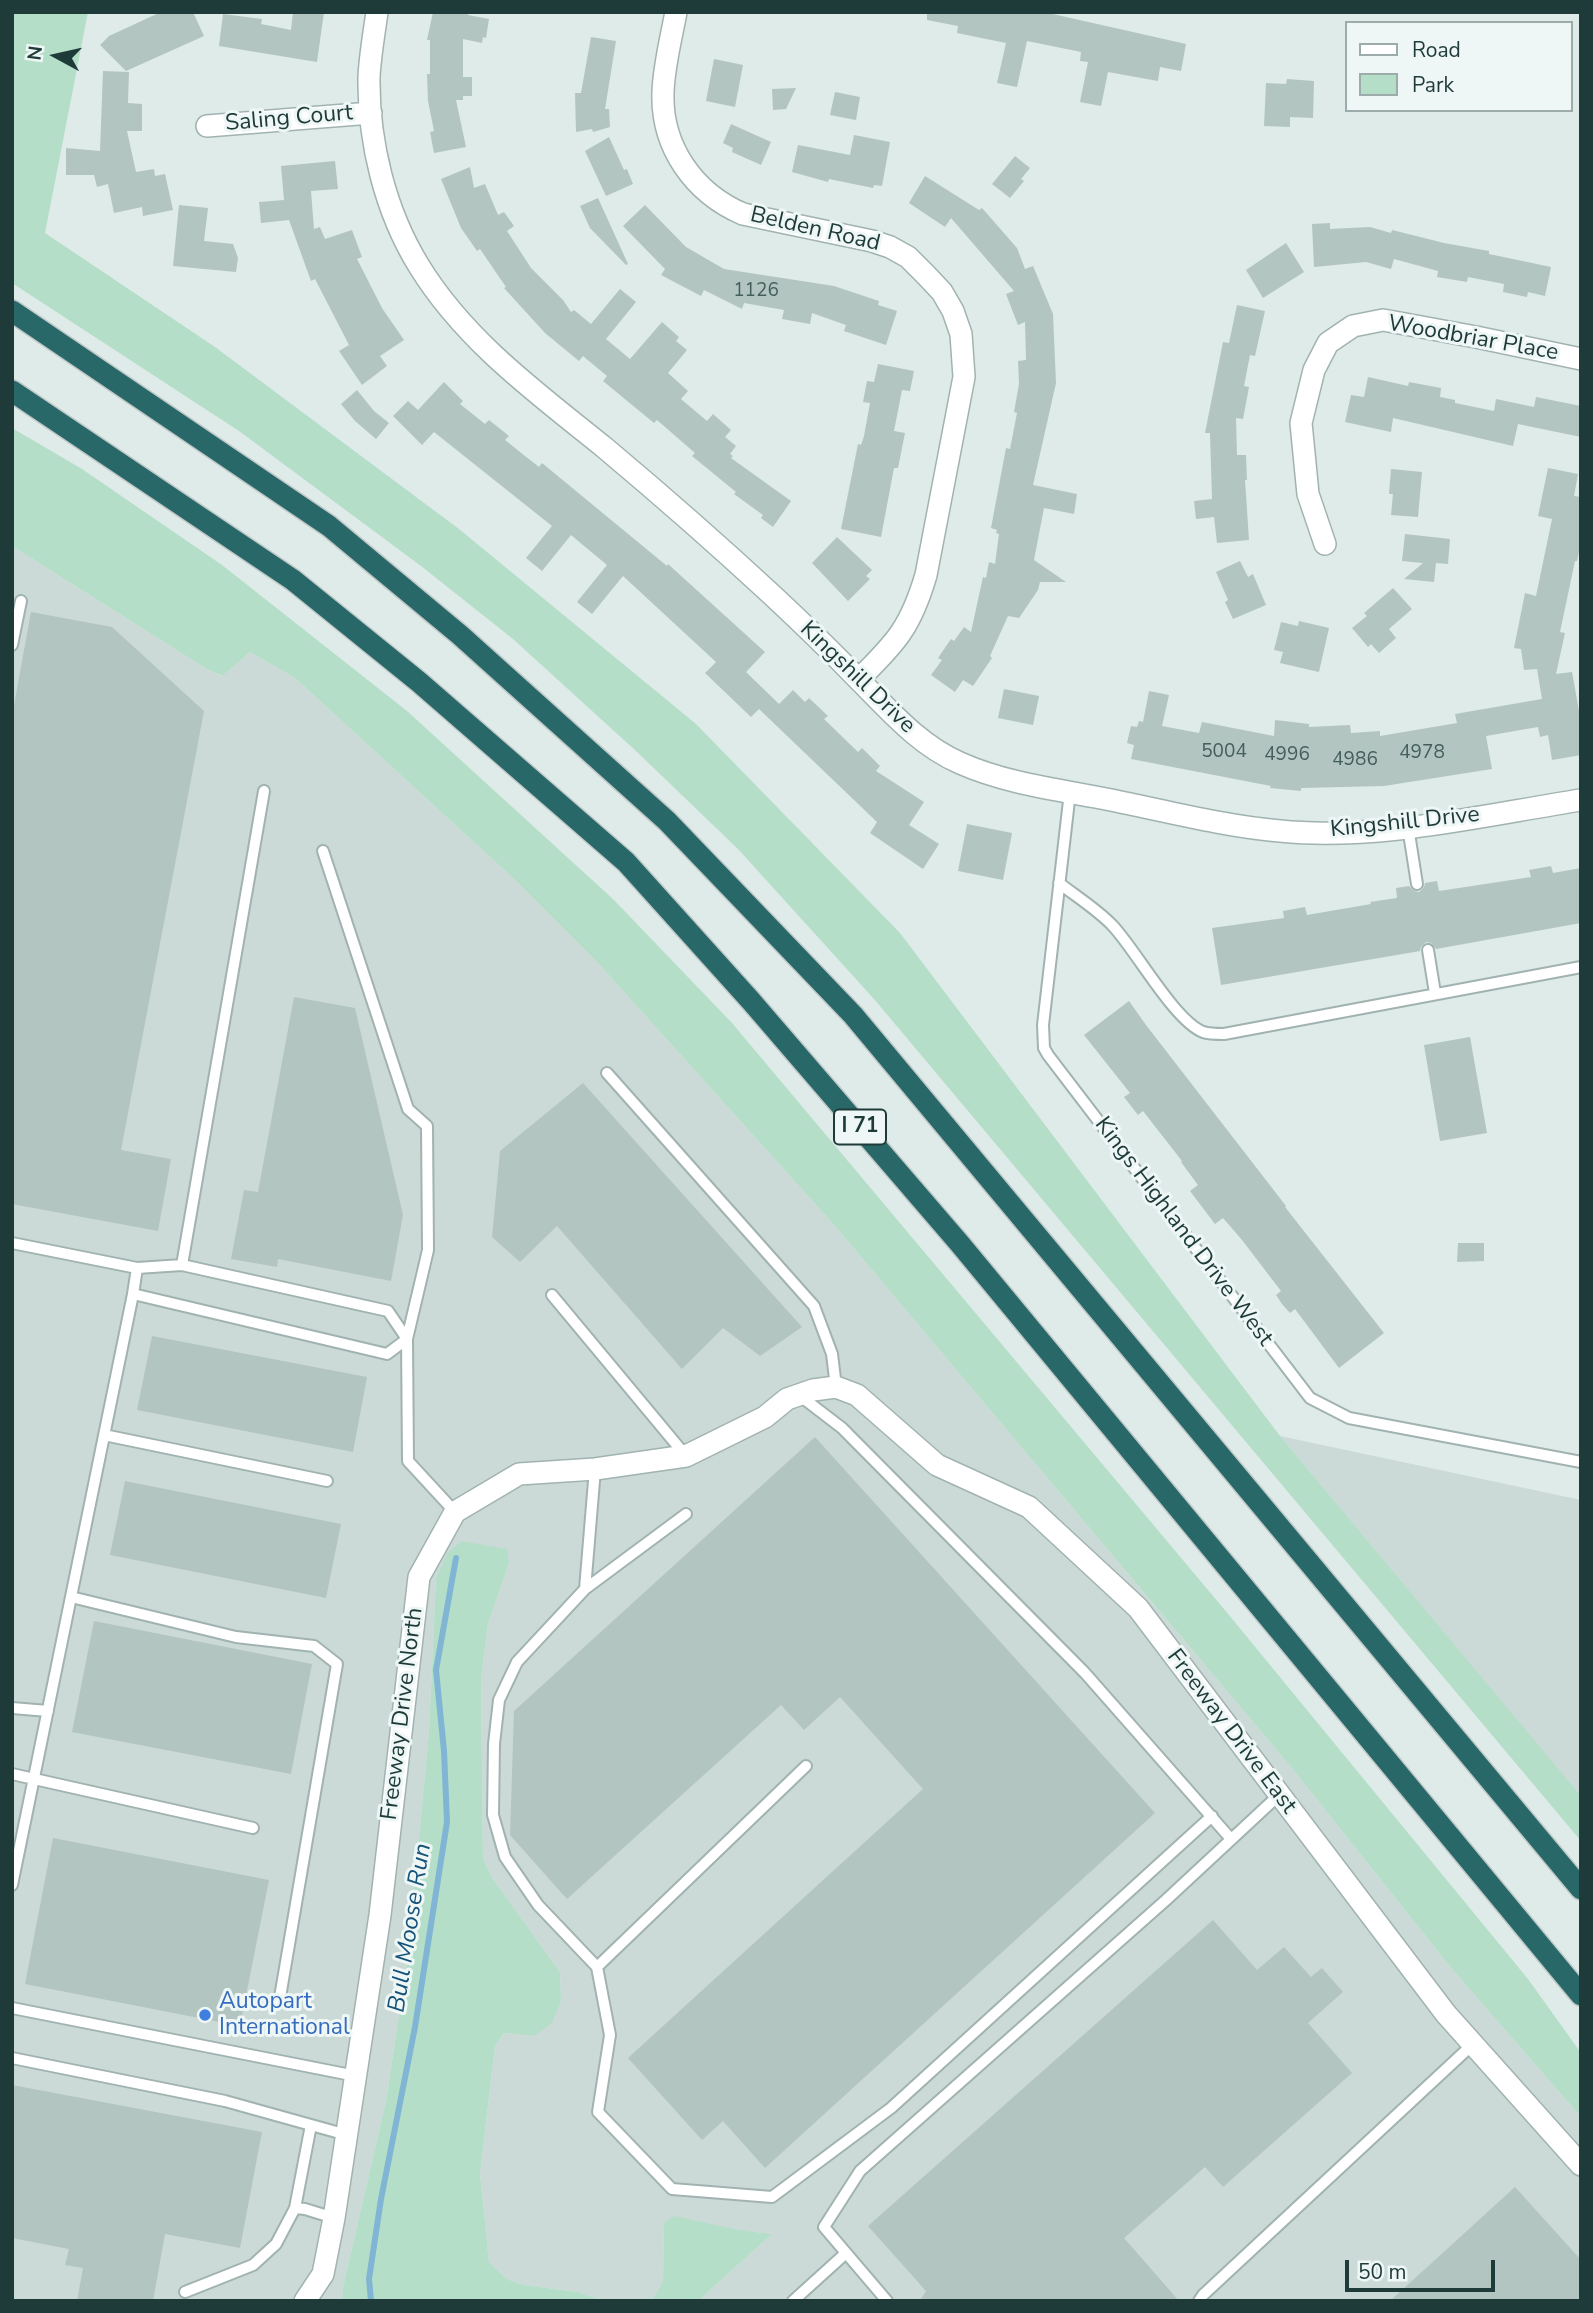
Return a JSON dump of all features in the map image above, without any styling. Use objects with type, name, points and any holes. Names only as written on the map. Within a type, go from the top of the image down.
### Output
[{"type":"highway","points":[[12,312],[328,526],[460,635],[667,821],[853,1015],[1581,1889]]},
{"type":"highway","name":"I 71","points":[[12,391],[293,580],[419,682],[626,862],[751,1001],[960,1244],[1581,1994]]},
{"type":"street","name":"Kingshill Drive","points":[[377,12],[369,77],[375,146],[385,190],[417,263],[465,327],[493,356],[657,492],[774,596],[896,719],[931,747],[957,762],[998,776],[1281,832],[1367,831],[1408,827],[1581,800]]},
{"type":"street","name":"Belden Road","points":[[676,12],[665,67],[662,94],[664,116],[669,138],[693,180],[710,197],[743,214],[872,241],[908,257],[942,292],[961,334],[964,377],[926,575],[908,623],[898,638],[859,679]]},
{"type":"street","name":"Saling Court","points":[[207,126],[371,113]]},
{"type":"street","name":"Woodbriar Place","points":[[1325,544],[1308,494],[1301,423],[1314,370],[1328,343],[1353,326],[1383,320],[1581,359]]},
{"type":"street","points":[[455,1512],[519,1474],[594,1469],[686,1456],[765,1417],[787,1399],[806,1392],[836,1387]]},
{"type":"street","name":"Freeway Drive East","points":[[836,1387],[858,1395],[937,1465],[1029,1507],[1138,1608],[1446,2014],[1581,2165]]},
{"type":"street","name":"Freeway Drive North","points":[[305,2301],[323,2274],[334,2218],[380,1915],[419,1577],[455,1512]]},
{"type":"lane","points":[[12,645],[21,601]]},
{"type":"lane","points":[[182,1265],[264,791]]},
{"type":"lane","name":"Kings Highland Drive West","points":[[1070,792],[1042,1025],[1044,1048],[1311,1398],[1349,1418],[1581,1462]]},
{"type":"lane","points":[[1408,827],[1417,884]]},
{"type":"lane","points":[[323,851],[408,1109],[427,1126],[428,1250],[408,1339],[408,1461],[455,1512]]},
{"type":"lane","points":[[1059,883],[1111,923],[1131,946],[1153,981],[1188,1023],[1205,1033],[1224,1034],[1581,967]]},
{"type":"lane","points":[[1428,950],[1435,993]]},
{"type":"lane","points":[[607,1073],[814,1306],[832,1354],[836,1387]]},
{"type":"lane","points":[[12,1243],[137,1268],[182,1265],[388,1311],[408,1339]]},
{"type":"lane","points":[[12,1885],[137,1268]]},
{"type":"lane","points":[[133,1294],[387,1354],[408,1339]]},
{"type":"lane","points":[[552,1295],[686,1456]]},
{"type":"lane","points":[[806,1392],[1085,1673],[1231,1839]]},
{"type":"lane","points":[[104,1435],[327,1480]]},
{"type":"lane","points":[[585,1589],[594,1469]]},
{"type":"lane","points":[[686,1514],[585,1589],[517,1662],[499,1700],[494,1744],[493,1815],[505,1857],[538,1905],[597,1967],[610,2035],[598,2112],[672,2189],[772,2197],[891,2108],[1212,1816]]},
{"type":"lane","points":[[71,1597],[236,1637],[314,1646],[337,1664],[279,2003]]},
{"type":"lane","points":[[12,1708],[48,1711]]},
{"type":"lane","points":[[597,1967],[806,1766]]},
{"type":"lane","points":[[12,1774],[253,1828]]},
{"type":"lane","points":[[887,2301],[824,2227],[860,2171],[1166,1900],[1279,1795]]},
{"type":"lane","points":[[12,2008],[356,2076]]},
{"type":"lane","points":[[1199,2301],[1473,2044]]},
{"type":"lane","points":[[12,2058],[225,2101],[347,2135]]},
{"type":"lane","points":[[184,2292],[253,2265],[276,2244],[295,2208],[311,2125]]},
{"type":"lane","points":[[295,2208],[334,2218]]},
{"type":"lane","points":[[793,2301],[846,2253]]},
{"type":"shaded area","points":[[12,546],[221,676],[250,652],[295,678],[514,879],[597,962],[835,1226],[1291,1767],[1452,1969],[1581,2117],[1581,2301],[698,2301],[772,2234],[664,2223],[663,2281],[652,2301],[605,2301],[578,2292],[524,2285],[505,2279],[489,2262],[480,2173],[495,2046],[504,2033],[534,2036],[561,2001],[560,1972],[493,1879],[483,1859],[481,1680],[488,1624],[509,1563],[436,1579],[429,1732],[407,1962],[386,2101],[343,2287],[343,2301],[12,2301]]},
{"type":"shaded area","points":[[1280,1436],[1581,1500],[1581,1796],[1569,1783]]},
{"type":"green space","points":[[12,12],[88,12],[45,233],[215,347],[459,529],[696,724],[900,933],[1280,1436],[1581,1796],[1581,1841],[874,999],[738,849],[513,639],[421,566],[239,431],[12,283]]},
{"type":"green space","points":[[12,428],[82,469],[222,565],[407,711],[613,899],[732,1023],[1224,1609],[1528,1979],[1581,2053],[1581,2117],[1452,1969],[1291,1767],[835,1226],[597,962],[514,879],[295,678],[250,652],[222,676],[205,668],[12,546]]},
{"type":"green space","points":[[462,1541],[507,1549],[509,1563],[488,1624],[481,1680],[483,1859],[493,1879],[560,1972],[561,2001],[552,2023],[534,2036],[504,2033],[495,2046],[480,2173],[489,2262],[506,2279],[524,2285],[578,2292],[605,2301],[343,2301],[343,2287],[386,2101],[407,1962],[429,1732],[436,1579],[447,1553]]},
{"type":"green space","points":[[674,2216],[772,2234],[698,2301],[652,2301],[663,2281],[664,2223]]},
{"type":"building","points":[[161,12],[193,12],[204,36],[126,71],[100,45],[109,36]]},
{"type":"building","points":[[293,12],[324,12],[317,62],[219,46],[223,14],[262,19],[261,24],[291,30]]},
{"type":"building","points":[[433,12],[468,12],[468,15],[489,19],[486,38],[483,37],[482,43],[463,39],[463,77],[472,77],[472,96],[463,96],[463,100],[456,100],[466,147],[434,153],[430,132],[434,131],[428,101],[427,74],[430,74],[430,40],[427,40]]},
{"type":"building","points":[[927,12],[1044,12],[1186,44],[1181,71],[1160,67],[1158,81],[1108,72],[1101,106],[1080,102],[1088,62],[1080,61],[1081,52],[1027,41],[1017,87],[997,83],[1006,43],[957,33],[958,26],[927,20]]},
{"type":"building","points":[[591,37],[616,41],[605,109],[609,109],[610,127],[593,132],[592,129],[576,132],[575,93],[581,93]]},
{"type":"building","points":[[714,59],[743,65],[735,107],[706,101]]},
{"type":"building","points":[[103,71],[129,72],[128,103],[142,104],[142,131],[127,131],[136,172],[154,169],[155,176],[165,174],[173,210],[143,216],[142,207],[114,213],[108,184],[97,187],[94,175],[66,175],[66,148],[100,151]]},
{"type":"building","points":[[1287,79],[1314,81],[1313,118],[1290,117],[1290,127],[1264,126],[1266,83],[1286,84]]},
{"type":"building","points":[[796,88],[786,109],[773,110],[772,89]]},
{"type":"building","points":[[835,92],[860,97],[856,120],[830,115]]},
{"type":"building","points":[[731,124],[771,142],[761,165],[732,152],[733,148],[723,143]]},
{"type":"building","points":[[854,135],[890,142],[882,186],[874,185],[873,188],[829,179],[828,182],[792,172],[798,145],[850,155]]},
{"type":"building","points":[[609,137],[633,184],[606,196],[585,151]]},
{"type":"building","points":[[1015,156],[1030,168],[1021,179],[1024,181],[1010,198],[992,184]]},
{"type":"building","points":[[335,161],[338,189],[311,191],[314,229],[320,227],[325,239],[352,230],[362,257],[357,259],[382,308],[404,340],[380,356],[387,366],[362,385],[339,351],[349,345],[315,279],[311,281],[289,220],[261,223],[259,202],[284,200],[281,166]]},
{"type":"building","points":[[470,167],[474,188],[485,184],[498,215],[504,212],[514,226],[507,231],[531,268],[563,300],[571,312],[574,310],[591,324],[620,289],[636,302],[606,339],[630,359],[662,322],[679,337],[676,341],[687,350],[668,373],[688,391],[681,399],[707,421],[713,414],[731,430],[725,437],[736,446],[730,454],[733,456],[731,458],[791,501],[773,527],[761,518],[763,515],[734,494],[736,492],[692,456],[695,453],[657,420],[654,423],[603,381],[607,376],[583,356],[579,361],[545,333],[504,288],[506,287],[480,249],[477,251],[461,228],[441,179]]},
{"type":"building","points":[[925,176],[979,210],[982,208],[1017,248],[1025,269],[1033,266],[1053,314],[1056,383],[1033,485],[1077,494],[1074,514],[1044,508],[1034,560],[1066,582],[1040,582],[1038,590],[1019,618],[1008,616],[990,656],[992,658],[973,686],[963,680],[955,692],[931,675],[942,660],[938,658],[951,639],[954,641],[964,627],[971,632],[983,577],[986,578],[989,562],[995,564],[999,534],[991,528],[1006,448],[1010,449],[1017,413],[1014,412],[1019,384],[1018,361],[1026,360],[1025,322],[1018,325],[1006,294],[1014,291],[951,218],[945,227],[909,203]]},
{"type":"building","points":[[598,198],[628,264],[626,265],[590,228],[580,206]]},
{"type":"building","points":[[179,205],[208,208],[204,241],[233,244],[238,258],[236,272],[173,266]]},
{"type":"building","points":[[645,205],[686,247],[724,269],[834,286],[879,301],[878,305],[897,311],[886,345],[844,331],[846,325],[812,313],[810,324],[782,319],[784,310],[744,303],[742,309],[704,290],[701,296],[661,275],[665,269],[623,226]]},
{"type":"building","points":[[1330,223],[1330,229],[1370,227],[1391,233],[1392,230],[1551,267],[1545,296],[1528,292],[1527,297],[1503,292],[1504,284],[1468,277],[1467,282],[1437,277],[1438,271],[1394,259],[1391,269],[1366,262],[1314,267],[1312,224]]},
{"type":"building","points":[[1286,243],[1304,272],[1263,298],[1246,270]]},
{"type":"building","points":[[1237,305],[1265,311],[1255,356],[1250,355],[1244,386],[1249,387],[1243,419],[1236,418],[1237,455],[1246,455],[1249,540],[1217,543],[1214,517],[1196,519],[1194,501],[1212,499],[1210,433],[1205,433],[1223,342],[1229,343]]},
{"type":"building","points":[[878,364],[914,371],[910,391],[902,390],[894,431],[905,433],[898,468],[894,468],[881,537],[841,529],[858,444],[861,445],[864,436],[870,403],[863,402],[867,381],[874,382]]},
{"type":"building","points":[[1368,377],[1408,386],[1409,382],[1441,388],[1440,397],[1494,411],[1496,399],[1534,407],[1536,397],[1581,406],[1581,437],[1518,424],[1513,446],[1393,418],[1391,432],[1345,422],[1351,395],[1364,397]]},
{"type":"building","points":[[444,382],[463,401],[460,404],[485,424],[489,420],[509,436],[505,440],[539,467],[542,463],[667,566],[668,564],[765,652],[746,672],[779,704],[793,690],[805,702],[809,698],[828,716],[824,719],[858,752],[862,748],[880,766],[876,771],[924,802],[909,825],[939,844],[923,869],[870,833],[877,822],[759,709],[751,717],[705,673],[716,662],[623,576],[592,614],[577,602],[607,565],[571,535],[542,571],[526,558],[552,526],[434,432],[422,445],[393,416],[408,401],[418,410]]},
{"type":"building","points":[[357,390],[374,411],[389,423],[376,439],[355,421],[341,404]]},
{"type":"building","points":[[1548,468],[1578,474],[1574,496],[1581,497],[1581,543],[1560,632],[1565,633],[1556,674],[1572,672],[1581,722],[1581,755],[1552,760],[1548,735],[1540,737],[1538,727],[1486,736],[1492,769],[1384,786],[1301,788],[1301,791],[1270,788],[1271,786],[1131,759],[1134,745],[1127,743],[1131,726],[1137,727],[1139,721],[1143,722],[1149,691],[1169,695],[1162,726],[1199,733],[1202,722],[1274,736],[1275,720],[1309,724],[1309,727],[1350,725],[1351,733],[1380,731],[1380,736],[1457,723],[1455,714],[1542,699],[1537,669],[1524,670],[1521,649],[1514,648],[1525,593],[1536,596],[1552,519],[1538,516]]},
{"type":"building","points":[[1391,469],[1422,472],[1418,517],[1391,515]]},
{"type":"building","points":[[1405,534],[1450,539],[1448,564],[1436,563],[1434,582],[1404,579],[1423,563],[1402,561]]},
{"type":"building","points":[[837,537],[872,570],[866,576],[870,579],[848,601],[812,563]]},
{"type":"building","points":[[1240,561],[1248,577],[1253,574],[1266,605],[1233,619],[1216,572]]},
{"type":"building","points":[[1393,588],[1412,609],[1389,629],[1396,638],[1379,653],[1371,644],[1368,647],[1352,628],[1367,616],[1364,613]]},
{"type":"building","points":[[31,612],[112,627],[204,711],[121,1150],[171,1159],[158,1231],[12,1204],[12,716]]},
{"type":"building","points":[[1299,621],[1329,628],[1319,672],[1280,663],[1283,652],[1274,650],[1281,622],[1298,626]]},
{"type":"building","points":[[1004,689],[1039,696],[1033,725],[998,718]]},
{"type":"building","points":[[967,824],[1012,833],[1003,880],[958,871]]},
{"type":"building","points":[[1551,866],[1553,873],[1581,868],[1581,923],[1436,949],[1426,942],[1420,951],[1221,985],[1212,928],[1284,918],[1283,911],[1305,907],[1307,915],[1371,904],[1370,902],[1397,898],[1396,888],[1409,886],[1419,892],[1425,883],[1437,881],[1439,891],[1531,877],[1529,870]]},
{"type":"building","points":[[294,997],[355,1008],[403,1215],[391,1281],[278,1259],[277,1267],[231,1259],[244,1190],[258,1192]]},
{"type":"building","points":[[1129,1001],[1384,1333],[1339,1368],[1295,1309],[1290,1313],[1282,1304],[1276,1295],[1281,1291],[1242,1240],[1223,1218],[1215,1224],[1190,1191],[1198,1185],[1182,1161],[1143,1111],[1138,1115],[1124,1097],[1130,1093],[1084,1035]]},
{"type":"building","points":[[1470,1037],[1487,1133],[1440,1141],[1424,1045]]},
{"type":"building","points":[[583,1083],[802,1327],[760,1356],[723,1328],[682,1369],[557,1226],[520,1262],[492,1237],[500,1151]]},
{"type":"building","points":[[1458,1243],[1484,1243],[1484,1261],[1457,1262]]},
{"type":"building","points":[[152,1336],[367,1377],[353,1452],[137,1410]]},
{"type":"building","points":[[815,1437],[1155,1813],[765,2168],[723,2121],[702,2140],[628,2058],[923,1789],[840,1697],[804,1730],[781,1705],[567,1899],[510,1835],[514,1711]]},
{"type":"building","points":[[125,1481],[341,1524],[326,1598],[110,1555]]},
{"type":"building","points":[[94,1621],[312,1664],[291,1774],[72,1732]]},
{"type":"building","points":[[53,1838],[269,1880],[240,2026],[25,1984]]},
{"type":"building","points":[[1213,1920],[1257,1970],[1284,1947],[1311,1977],[1322,1968],[1343,1992],[1308,2023],[1352,2073],[1223,2187],[1205,2167],[1124,2238],[1179,2301],[920,2301],[926,2291],[868,2226]]},
{"type":"building","points":[[12,2085],[262,2132],[240,2248],[165,2234],[153,2301],[77,2301],[83,2268],[65,2265],[69,2249],[12,2238]]},
{"type":"building","points":[[1515,2187],[1581,2260],[1581,2301],[1390,2301]]},
{"type":"waterway","name":"Bull Moose Run","points":[[371,2301],[369,2279],[381,2199],[415,2027],[447,1822],[444,1751],[436,1670],[456,1558]]},
{"type":"place","name":"Autopart International","points":[[205,2015]]}]
